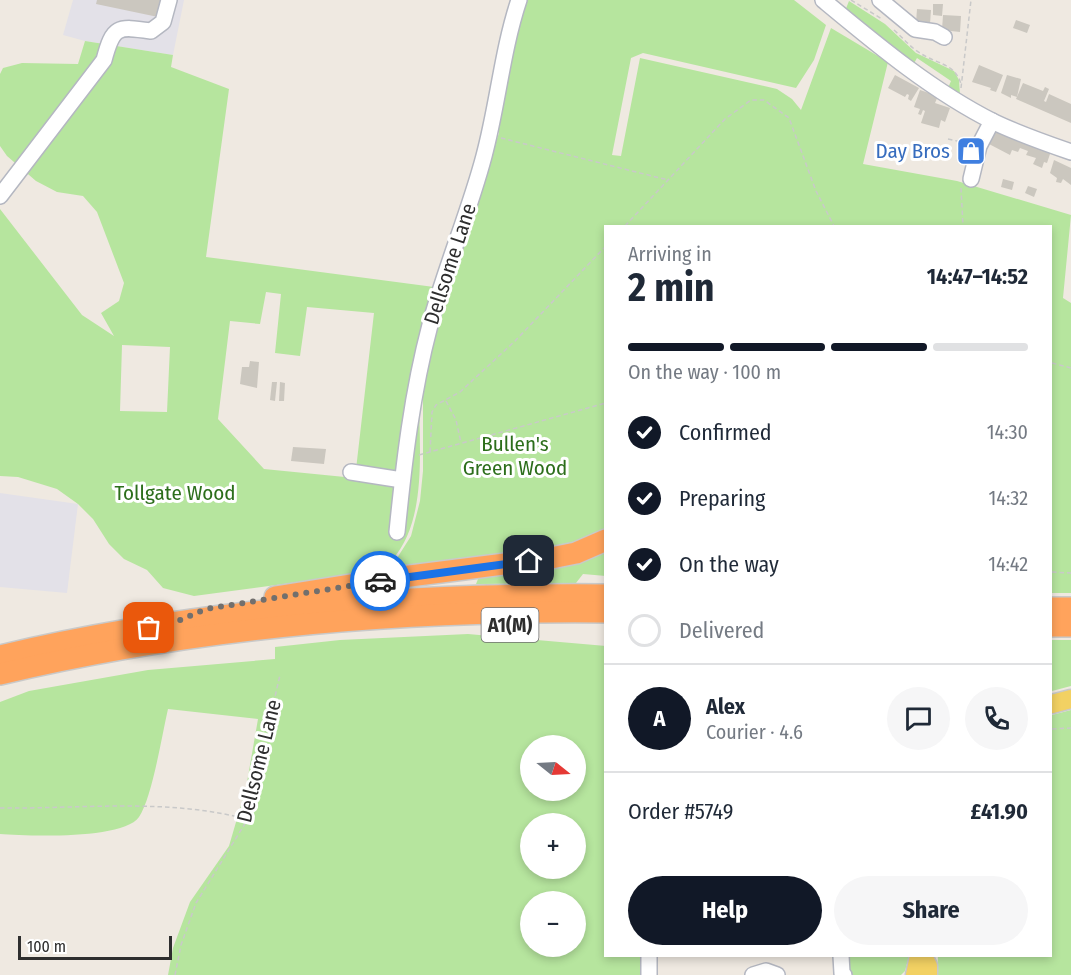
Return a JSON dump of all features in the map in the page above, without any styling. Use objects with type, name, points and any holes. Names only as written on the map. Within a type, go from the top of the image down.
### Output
[{"type":"highway","name":"A1(M)","points":[[171,624],[206,609],[394,578],[551,558],[576,553],[604,541]]},
{"type":"highway","name":"A1(M)","points":[[0,656],[171,624],[268,611],[456,597],[604,595]]},
{"type":"highway","points":[[1052,608],[1071,608]]},
{"type":"highway","name":"A1(M)","points":[[0,674],[138,647],[251,630],[415,616],[604,612]]},
{"type":"highway","name":"A1(M)","points":[[415,616],[481,624],[604,627]]},
{"type":"highway","points":[[1052,626],[1071,626]]},
{"type":"main road","points":[[1052,704],[1071,699]]},
{"type":"main road","points":[[915,975],[921,957]]},
{"type":"main road","points":[[922,957],[928,966],[928,975]]},
{"type":"street","points":[[0,196],[104,60],[110,37],[116,31],[129,28],[152,31],[163,22],[168,0]]},
{"type":"street","name":"Dellsome Lane","points":[[397,532],[411,406],[431,322],[490,135],[505,55],[519,0]]},
{"type":"street","points":[[880,0],[915,29],[935,32],[944,37]]},
{"type":"street","points":[[834,3],[918,76],[992,121],[1071,152]]},
{"type":"street","points":[[970,179],[979,146],[992,121]]},
{"type":"street","points":[[351,472],[402,480]]},
{"type":"street","points":[[649,975],[650,957]]},
{"type":"street","points":[[841,957],[844,975]]},
{"type":"street","points":[[753,975],[766,971],[777,975]]},
{"type":"path","points":[[851,0],[884,21]]},
{"type":"path","points":[[961,90],[971,0]]},
{"type":"path","points":[[893,28],[920,53],[956,71],[961,84]]},
{"type":"path","points":[[626,225],[741,105],[751,100],[764,100],[789,118],[816,191],[833,225]]},
{"type":"path","points":[[490,135],[669,180]]},
{"type":"path","points":[[948,139],[967,143]]},
{"type":"path","points":[[430,452],[432,412],[460,392],[515,341],[604,248]]},
{"type":"path","points":[[1052,363],[1071,368]]},
{"type":"path","points":[[446,400],[456,420],[461,444]]},
{"type":"path","points":[[404,460],[604,404]]},
{"type":"path","points":[[1052,572],[1071,573]]},
{"type":"path","name":"Dellsome Lane","points":[[175,975],[181,945],[196,903],[237,840],[246,819],[280,675]]},
{"type":"path","points":[[1052,729],[1071,728]]},
{"type":"path","points":[[0,808],[148,806],[227,814],[246,819]]},
{"type":"shaded area","points":[[73,0],[184,0],[173,55],[85,41],[63,35]]},
{"type":"shaded area","points":[[0,493],[78,504],[67,593],[0,587]]},
{"type":"green space","name":"Bullen's Green Wood","points":[[523,0],[794,0],[826,25],[814,60],[796,88],[643,53],[631,58],[612,155],[621,156],[640,58],[777,89],[792,99],[801,110],[831,28],[888,62],[863,164],[957,181],[1071,215],[1063,298],[1071,303],[1071,593],[1052,593],[1052,225],[604,225],[604,532],[581,544],[387,574],[411,536],[420,501],[423,471],[423,380],[436,321],[499,133],[496,128]]},
{"type":"green space","points":[[849,1],[885,24],[916,53],[954,71],[959,80],[960,95],[948,88],[951,81],[917,58],[913,65],[845,11]]},
{"type":"green space","name":"Tollgate Wood","points":[[85,41],[173,55],[171,67],[229,89],[206,257],[434,287],[420,359],[420,464],[414,517],[405,540],[392,560],[383,567],[373,572],[194,596],[163,588],[147,570],[124,559],[109,544],[93,519],[78,504],[57,489],[18,477],[0,476],[0,209],[82,315],[114,336],[101,313],[119,301],[124,283],[97,212],[83,196],[57,192],[36,181],[7,156],[0,146],[0,74],[3,68],[22,63],[78,64]],"holes":[[[266,292],[281,294],[275,353],[300,356],[307,307],[374,313],[355,478],[264,469],[218,419],[230,321],[260,324]],[[122,345],[170,347],[167,412],[120,411]]]},
{"type":"green space","points":[[604,551],[604,576],[583,574],[576,583],[476,584],[478,579],[491,572]]},
{"type":"green space","points":[[468,634],[604,646],[604,957],[645,957],[644,975],[168,975],[173,948],[190,902],[229,846],[246,788],[258,719],[168,709],[148,796],[139,817],[130,824],[114,830],[74,835],[0,834],[0,702],[29,691],[148,670],[275,659],[275,647],[340,640]]},
{"type":"green space","points":[[1052,640],[1071,640],[1071,686],[1052,691]]},
{"type":"green space","points":[[1071,710],[1071,975],[937,975],[938,957],[1052,957],[1052,715]]},
{"type":"green space","points":[[845,957],[909,957],[905,971],[901,975],[853,975],[848,971]]},
{"type":"building","points":[[97,0],[161,0],[158,17],[96,4]]},
{"type":"building","points":[[933,4],[943,4],[942,16],[933,15]]},
{"type":"building","points":[[917,9],[931,10],[930,24],[916,23]]},
{"type":"building","points":[[943,15],[961,16],[960,32],[942,30]]},
{"type":"building","points":[[1016,20],[1030,25],[1027,33],[1013,28]]},
{"type":"building","points":[[979,65],[1003,75],[996,92],[972,82]]},
{"type":"building","points":[[895,75],[919,88],[911,101],[908,99],[909,95],[905,97],[888,88]]},
{"type":"building","points":[[1007,75],[1021,79],[1017,97],[1011,95],[1011,98],[1001,93]]},
{"type":"building","points":[[1023,83],[1043,91],[1045,87],[1049,89],[1044,101],[1046,102],[1049,94],[1071,104],[1071,123],[1016,99]]},
{"type":"building","points":[[920,90],[938,96],[935,103],[950,108],[945,122],[941,120],[939,128],[921,123],[925,111],[923,110],[921,115],[918,114],[920,109],[914,107]]},
{"type":"building","points":[[994,131],[1051,151],[1047,163],[1044,162],[1042,168],[1033,164],[1036,158],[1026,155],[1028,151],[1020,148],[1018,152],[1012,150],[1010,155],[989,144]]},
{"type":"building","points":[[1054,160],[1071,168],[1071,185],[1063,179],[1061,183],[1056,182],[1057,178],[1050,173]]},
{"type":"building","points":[[1003,179],[1014,182],[1012,190],[1001,187]]},
{"type":"building","points":[[1028,186],[1037,189],[1034,197],[1025,193]]},
{"type":"building","points":[[250,361],[259,362],[257,388],[240,384],[242,367],[249,367]]},
{"type":"building","points":[[272,382],[277,382],[275,401],[270,400]]},
{"type":"building","points":[[280,382],[285,383],[284,401],[279,401]]},
{"type":"building","points":[[293,447],[326,449],[324,464],[291,461]]},
{"type":"way so far","points":[[149,628],[171,624],[206,609],[380,581]]},
{"type":"place","name":"Day Bros","points":[[971,151]]},
{"type":"route","points":[[380,581],[529,561]]}]
